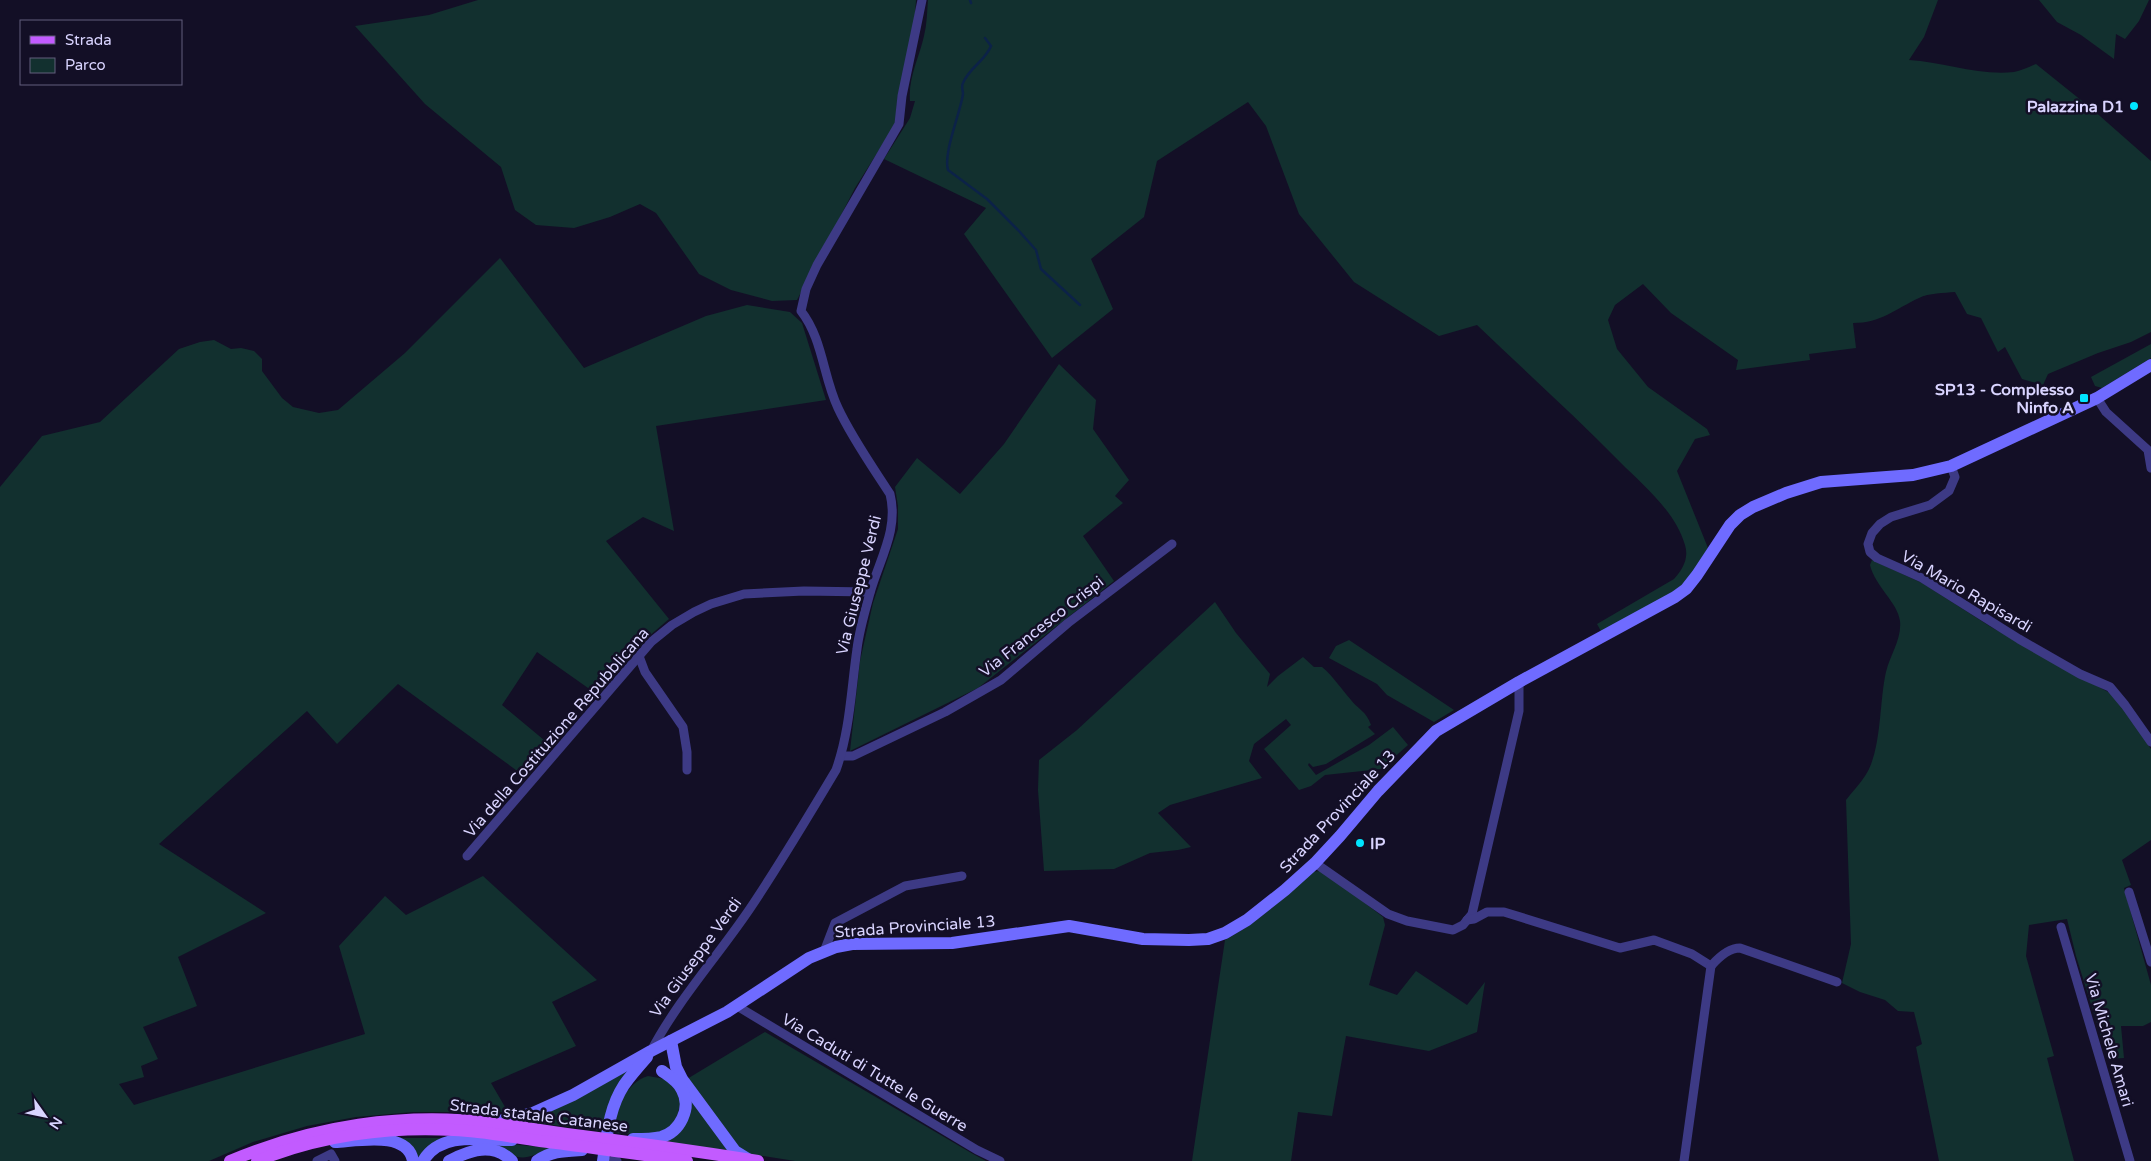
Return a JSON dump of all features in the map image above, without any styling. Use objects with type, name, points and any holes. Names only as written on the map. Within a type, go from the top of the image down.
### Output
[{"type":"main road","name":"Strada Provinciale 13","points":[[492,1123],[533,1113],[573,1095],[736,1006],[825,949],[852,944],[952,943],[1069,926],[1143,939],[1208,939],[1224,933],[1247,920],[1285,890],[1314,863],[1378,791],[1436,731],[1519,682],[1662,605],[1686,589],[1698,575],[1730,525],[1753,507],[1786,493],[1821,482],[1913,475],[1951,466],[2097,398],[2151,365]]},
{"type":"main road","points":[[671,1041],[676,1066],[682,1079],[735,1151],[753,1160]]},
{"type":"main road","points":[[608,1151],[617,1100],[651,1051]]},
{"type":"main road","points":[[634,1073],[646,1070],[662,1071],[672,1073],[682,1079]]},
{"type":"main road","points":[[537,1161],[546,1154],[557,1151],[608,1151],[660,1137],[674,1130],[679,1125],[685,1110],[684,1095],[676,1082],[662,1071]]},
{"type":"main road","name":"Strada statale Catanese","points":[[230,1161],[269,1145],[311,1133],[350,1126],[412,1119],[492,1123],[608,1151],[753,1160]]},
{"type":"main road","name":"Strada statale Catanese","points":[[257,1161],[312,1143],[360,1134],[409,1129],[471,1131],[687,1161]]},
{"type":"main road","points":[[312,1143],[390,1140],[406,1146],[410,1151],[413,1161]]},
{"type":"main road","points":[[423,1161],[434,1147],[451,1140],[538,1140]]},
{"type":"main road","points":[[449,1161],[470,1150],[490,1149],[500,1152],[512,1161]]},
{"type":"street","name":"Via Giuseppe Verdi","points":[[651,1051],[664,1026],[749,910],[789,850],[836,770],[846,737],[857,646],[870,592],[887,545],[893,521],[893,506],[890,494],[837,407],[817,342],[809,322],[800,311],[806,289],[817,266],[899,124],[902,96],[922,0]]},
{"type":"street","points":[[2097,398],[2106,412],[2148,450],[2151,468]]},
{"type":"street","name":"Via Mario Rapisardi","points":[[1951,466],[1955,477],[1949,491],[1930,505],[1892,517],[1880,524],[1872,533],[1868,544],[1870,552],[1877,558],[1922,578],[2019,639],[2080,674],[2110,687],[2151,742]]},
{"type":"street","name":"Via Francesco Crispi","points":[[841,756],[853,756],[937,716],[1001,680],[1068,624],[1172,544]]},
{"type":"street","name":"Via della Costituzione Repubblicana","points":[[467,856],[651,642],[672,625],[711,604],[744,594],[804,591],[870,592]]},
{"type":"street","points":[[639,656],[645,672],[683,727],[687,752],[687,770]]},
{"type":"street","points":[[1314,863],[1388,914],[1407,921],[1453,930],[1467,920],[1472,914],[1519,711],[1519,682]]},
{"type":"street","points":[[825,949],[835,923],[904,886],[962,876]]},
{"type":"street","points":[[2129,892],[2151,962]]},
{"type":"street","points":[[1467,920],[1474,919],[1487,912],[1504,912],[1620,948],[1654,940],[1692,954],[1711,966]]},
{"type":"street","name":"Via Michele Amari","points":[[2061,927],[2130,1161]]},
{"type":"street","points":[[1684,1161],[1711,966],[1726,952],[1740,948],[1837,982]]},
{"type":"street","name":"Via Caduti di Tutte le Guerre","points":[[736,1006],[977,1150],[1000,1161]]},
{"type":"street","points":[[664,1026],[671,1041]]},
{"type":"street","points":[[317,1161],[333,1157]]},
{"type":"green space","points":[[478,0],[916,0],[914,27],[897,100],[896,123],[855,188],[797,300],[772,301],[731,290],[699,274],[656,213],[640,204],[610,217],[574,228],[536,225],[515,210],[501,167],[425,104],[355,26],[429,15]]},
{"type":"green space","points":[[928,0],[1938,0],[1924,37],[1909,60],[2001,73],[2025,69],[2036,64],[2092,109],[2151,161],[2151,332],[2131,342],[2098,353],[2048,374],[2043,385],[2022,379],[2005,347],[1998,352],[1981,318],[1967,314],[1955,292],[1941,293],[1923,296],[1872,321],[1853,323],[1856,348],[1809,354],[1810,360],[1736,370],[1738,360],[1671,313],[1643,284],[1615,305],[1608,320],[1617,349],[1648,387],[1707,429],[1710,435],[1695,439],[1677,471],[1708,548],[1693,573],[1677,590],[1602,633],[1597,624],[1674,579],[1680,571],[1686,559],[1686,550],[1674,521],[1658,500],[1585,427],[1477,325],[1439,336],[1354,282],[1299,214],[1266,126],[1248,102],[1157,161],[1144,217],[1091,259],[1113,309],[1052,358],[964,234],[986,208],[884,159],[910,118],[915,101],[910,101],[911,84],[925,32]]},
{"type":"green space","points":[[2039,0],[2149,0],[2139,21],[2125,39],[2116,34],[2114,59],[2081,35],[2057,22]]},
{"type":"green space","points":[[500,258],[584,368],[706,316],[747,305],[790,312],[802,323],[826,400],[656,426],[674,531],[643,517],[606,541],[669,619],[648,637],[598,695],[537,652],[502,705],[550,745],[527,778],[398,684],[337,744],[307,711],[159,844],[266,913],[178,957],[197,1006],[143,1027],[158,1059],[141,1066],[144,1077],[119,1084],[134,1105],[365,1034],[339,946],[385,896],[406,915],[483,876],[597,980],[552,1002],[576,1046],[491,1083],[508,1112],[413,1112],[356,1117],[307,1126],[253,1142],[209,1161],[0,1161],[0,487],[42,436],[100,422],[179,349],[200,342],[214,340],[231,349],[241,348],[254,351],[262,359],[262,371],[282,398],[293,407],[319,413],[338,410],[405,353]]},
{"type":"green space","points":[[2151,344],[2151,358],[2102,388],[2095,386],[2091,377]]},
{"type":"green space","points":[[1059,364],[1096,400],[1093,429],[1129,480],[1115,496],[1123,503],[1083,536],[1114,581],[978,688],[850,751],[860,661],[873,603],[898,529],[898,506],[895,487],[917,458],[960,494],[1004,444]]},
{"type":"green space","points":[[1872,560],[1922,583],[1991,627],[2108,692],[2117,699],[2151,749],[2151,840],[2122,860],[2131,885],[2124,888],[2151,985],[2151,1022],[2143,1026],[2121,1026],[2124,1058],[2108,1059],[2076,956],[2067,919],[2029,925],[2026,956],[2054,1056],[2047,1058],[2074,1161],[1939,1161],[1916,1047],[1922,1044],[1914,1012],[1898,1011],[1885,1000],[1860,992],[1842,983],[1851,944],[1846,800],[1861,782],[1870,766],[1877,740],[1886,672],[1898,641],[1900,628],[1898,614],[1873,573],[1870,565]]},
{"type":"green space","points":[[1215,602],[1236,633],[1270,674],[1267,687],[1303,657],[1314,667],[1322,667],[1367,717],[1371,725],[1368,727],[1375,734],[1326,764],[1313,767],[1309,763],[1308,765],[1316,775],[1369,745],[1393,727],[1408,745],[1381,769],[1325,775],[1311,786],[1299,790],[1264,749],[1291,725],[1286,719],[1254,744],[1249,761],[1262,778],[1170,805],[1158,813],[1191,847],[1150,853],[1114,869],[1044,871],[1038,790],[1039,760],[1077,730]]},
{"type":"green space","points":[[1349,640],[1454,710],[1434,722],[1387,695],[1377,684],[1329,658],[1336,646]]},
{"type":"green space","points":[[1320,871],[1331,877],[1383,917],[1385,925],[1369,985],[1397,995],[1416,971],[1467,1005],[1485,982],[1477,1032],[1429,1051],[1346,1036],[1332,1116],[1298,1112],[1291,1161],[1192,1161],[1225,940],[1260,917],[1312,872]]},
{"type":"green space","points":[[765,1032],[986,1161],[795,1161],[750,1154],[736,1147],[687,1079]]},
{"type":"green space","points":[[635,1065],[610,1104],[601,1131],[528,1122],[578,1098]]},
{"type":"green space","points":[[648,1076],[665,1079],[682,1097],[675,1125],[655,1135],[613,1133],[619,1107],[627,1091]]},
{"type":"green space","points":[[686,1092],[730,1151],[659,1141],[672,1136]]},
{"type":"green space","points":[[399,1138],[448,1138],[420,1161]]},
{"type":"green space","points":[[509,1144],[551,1148],[534,1155],[521,1157],[509,1154],[491,1145]]},
{"type":"waterway","points":[[985,38],[991,46],[962,84],[963,94],[952,133],[947,163],[948,170],[987,199],[1018,230],[1036,250],[1041,269],[1080,305]]},
{"type":"place","name":"Palazzina D1","points":[[2134,106]]},
{"type":"place","name":"SP13 - Complesso Ninfo A","points":[[2084,398]]},
{"type":"place","name":"IP","points":[[1360,843]]}]
